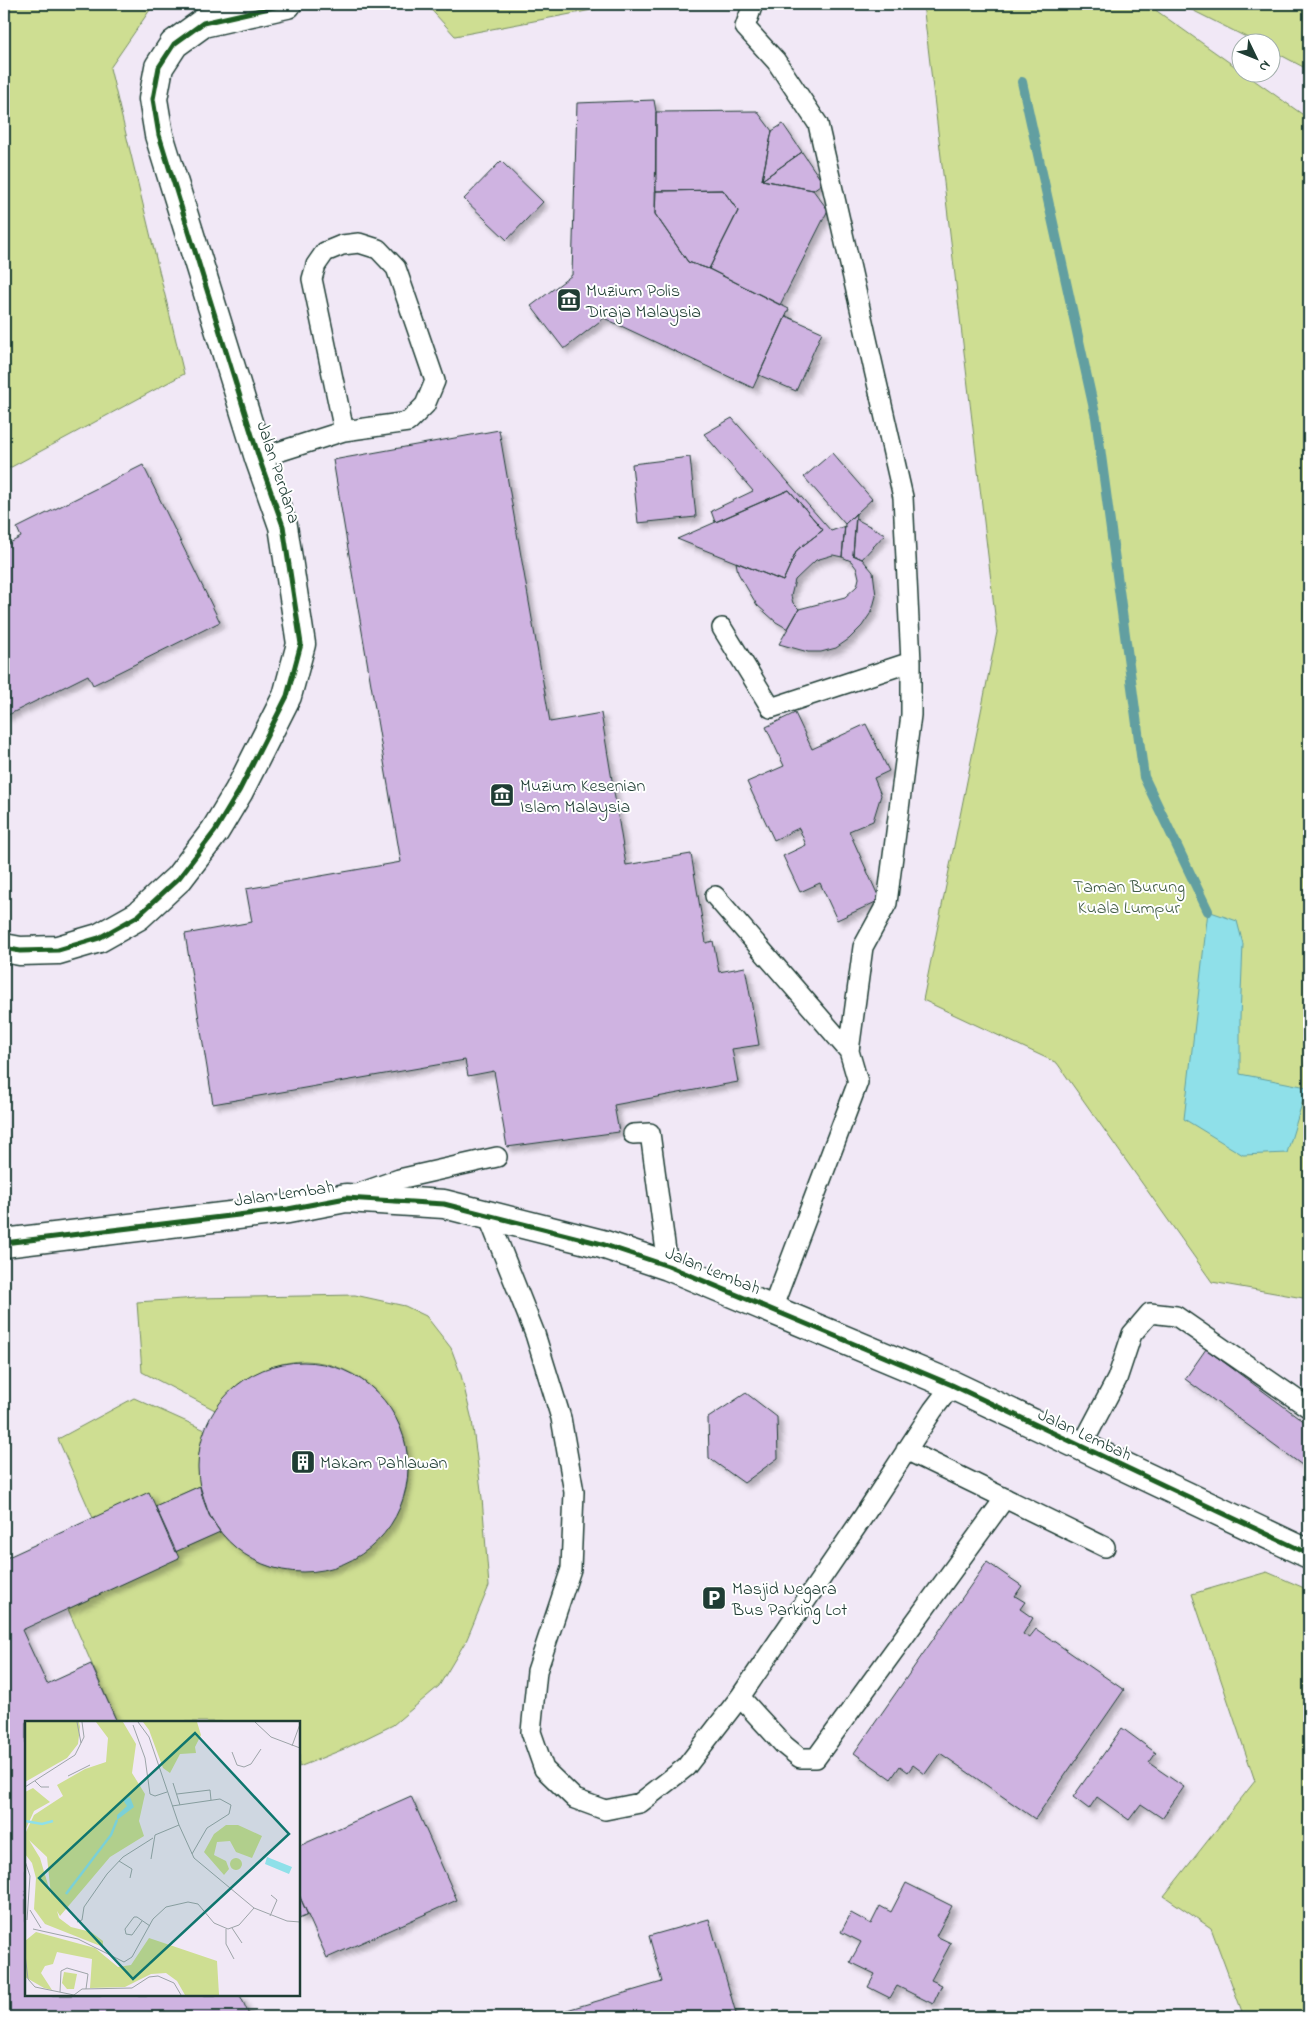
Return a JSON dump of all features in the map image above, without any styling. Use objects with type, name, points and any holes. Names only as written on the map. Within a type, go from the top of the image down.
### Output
[{"type":"street","name":"Jalan Perdana","points":[[4,948],[20,951],[58,950],[99,938],[138,916],[179,878],[215,831],[239,791],[287,696],[301,644],[283,526],[259,458],[159,135],[153,99],[159,67],[174,44],[203,23],[286,4]]},
{"type":"street","name":"Jalan Lembah","points":[[4,1243],[288,1209],[346,1198],[444,1204],[602,1244],[668,1266],[952,1386],[1309,1554]]},
{"type":"lane","points":[[753,4],[745,27],[776,61],[804,100],[818,124],[903,497],[911,662],[910,715],[887,902],[863,947],[849,1051],[858,1082],[772,1309]]},
{"type":"lane","points":[[259,458],[344,431],[408,422],[425,405],[434,381],[396,268],[378,249],[359,243],[342,245],[325,252],[316,264],[312,279],[344,431]]},
{"type":"lane","points":[[722,628],[771,708],[911,662]]},
{"type":"lane","points":[[715,896],[849,1051]]},
{"type":"lane","points":[[633,1134],[650,1133],[668,1266]]},
{"type":"lane","points":[[346,1198],[399,1179],[497,1157]]},
{"type":"lane","points":[[488,1216],[535,1334],[560,1418],[574,1492],[571,1568],[537,1671],[531,1732],[544,1769],[575,1799],[582,1802],[605,1810],[640,1803],[686,1767],[740,1697],[863,1517],[933,1410],[952,1386]]},
{"type":"lane","points":[[1081,1447],[1117,1379],[1132,1334],[1150,1312],[1176,1316],[1309,1408]]},
{"type":"lane","points":[[906,1450],[1105,1547]]},
{"type":"lane","points":[[740,1697],[784,1745],[800,1758],[816,1758],[1005,1498]]},
{"type":"green space","points":[[4,4],[154,4],[110,68],[184,374],[4,471]]},
{"type":"green space","points":[[426,4],[605,4],[597,9],[455,36]]},
{"type":"green space","name":"Taman Burung Kuala Lumpur","points":[[923,4],[1147,4],[1230,63],[1230,82],[1257,82],[1309,119],[1309,1299],[1212,1282],[1057,1063],[923,1000],[997,632]]},
{"type":"green space","points":[[1180,4],[1309,4],[1309,70],[1280,55],[1280,32],[1236,32]]},
{"type":"green space","points":[[355,1295],[405,1306],[426,1316],[451,1348],[461,1375],[472,1420],[482,1498],[489,1586],[467,1639],[439,1686],[393,1725],[344,1749],[300,1767],[300,1721],[117,1721],[68,1609],[178,1558],[175,1552],[220,1532],[240,1551],[263,1564],[289,1570],[326,1569],[342,1564],[370,1547],[382,1536],[398,1511],[406,1489],[408,1465],[405,1442],[397,1421],[385,1402],[369,1386],[350,1373],[329,1364],[297,1361],[280,1364],[264,1370],[237,1385],[215,1410],[142,1372],[137,1302],[198,1298]]},
{"type":"green space","points":[[134,1398],[205,1430],[199,1455],[200,1486],[155,1506],[93,1518],[58,1439]]},
{"type":"green space","points":[[1267,1572],[1309,1590],[1309,2017],[1244,2017],[1211,1928],[1164,1896],[1255,1781],[1192,1594]]},
{"type":"water","points":[[1208,911],[1237,921],[1243,944],[1240,1074],[1307,1087],[1287,1153],[1243,1155],[1184,1119]]},
{"type":"building","points":[[654,100],[656,112],[655,214],[688,262],[709,269],[789,309],[753,388],[604,318],[564,349],[531,306],[572,275],[577,103]]},
{"type":"building","points":[[757,111],[772,131],[762,180],[813,190],[828,210],[780,305],[709,269],[738,211],[723,190],[656,191],[656,112]]},
{"type":"building","points":[[783,124],[802,152],[762,180],[772,131]]},
{"type":"building","points":[[802,152],[823,183],[813,190],[762,180]]},
{"type":"building","points":[[501,161],[543,202],[507,240],[464,199]]},
{"type":"building","points":[[723,190],[738,211],[709,269],[688,262],[655,214],[656,191]]},
{"type":"building","points":[[786,316],[822,332],[796,391],[759,375]]},
{"type":"building","points":[[732,418],[831,531],[845,526],[842,557],[833,555],[816,560],[795,580],[791,596],[793,603],[799,609],[788,629],[776,622],[757,605],[738,573],[736,562],[783,581],[797,550],[823,530],[789,490],[715,522],[711,511],[753,491],[704,434]]},
{"type":"building","name":"Muzium Kesenian Islam Malaysia","points":[[499,430],[550,722],[601,713],[626,865],[691,854],[706,943],[713,941],[719,972],[745,967],[759,1045],[732,1049],[738,1082],[614,1105],[619,1132],[507,1147],[494,1071],[468,1076],[465,1060],[213,1104],[185,934],[252,922],[246,889],[401,862],[333,460]]},
{"type":"building","points":[[832,453],[872,499],[845,524],[804,477]]},
{"type":"building","points":[[690,457],[696,517],[638,523],[632,464]]},
{"type":"building","points":[[143,465],[220,622],[93,685],[88,675],[4,717],[4,546],[21,537],[17,528]]},
{"type":"building","points":[[789,490],[823,530],[797,550],[783,581],[677,539]]},
{"type":"building","points":[[856,513],[853,555],[862,559],[873,572],[876,596],[872,611],[862,626],[849,639],[836,648],[821,652],[808,652],[779,644],[799,609],[845,597],[857,586],[859,578],[857,569],[851,561],[842,557],[845,524]]},
{"type":"building","points":[[856,519],[885,534],[862,559],[853,555]]},
{"type":"building","points":[[795,713],[812,749],[866,724],[889,771],[874,778],[881,795],[873,821],[849,831],[880,900],[837,920],[820,883],[800,892],[783,856],[806,845],[799,828],[774,840],[747,782],[784,766],[766,727]]},
{"type":"building","points":[[1206,1349],[1309,1425],[1309,1454],[1302,1465],[1185,1379]]},
{"type":"building","name":"Makam Pahlawan","points":[[303,1362],[323,1364],[343,1370],[361,1380],[377,1393],[390,1409],[400,1427],[406,1447],[408,1467],[406,1487],[400,1507],[390,1525],[377,1541],[361,1554],[343,1564],[323,1570],[303,1572],[283,1570],[263,1564],[245,1554],[229,1541],[216,1525],[206,1507],[200,1487],[198,1467],[200,1447],[206,1427],[216,1409],[229,1393],[245,1380],[263,1370],[283,1364]]},
{"type":"building","points":[[746,1393],[777,1417],[778,1458],[744,1483],[709,1458],[708,1418]]},
{"type":"building","points":[[200,1486],[209,1515],[220,1532],[175,1552],[155,1506]]},
{"type":"building","points":[[149,1492],[179,1558],[22,1630],[47,1684],[91,1664],[117,1721],[25,1721],[25,1996],[240,1996],[250,2017],[4,2017],[4,1559]]},
{"type":"building","points":[[987,1562],[1022,1586],[1015,1596],[1025,1602],[1020,1609],[1033,1618],[1023,1634],[1029,1638],[1036,1629],[1124,1690],[1035,1819],[940,1753],[925,1774],[913,1765],[908,1772],[900,1766],[891,1779],[854,1753]]},
{"type":"building","points":[[1122,1728],[1156,1753],[1149,1763],[1184,1787],[1162,1818],[1141,1804],[1129,1820],[1097,1797],[1089,1809],[1073,1797]]},
{"type":"building","points":[[411,1796],[457,1900],[327,1958],[300,1897],[300,1846]]},
{"type":"building","points":[[906,1883],[952,1906],[936,1936],[951,1943],[931,1980],[942,1985],[933,2004],[897,1986],[890,1998],[868,1987],[875,1974],[850,1962],[861,1942],[841,1932],[851,1913],[871,1924],[880,1906],[891,1912]]},
{"type":"building","points":[[300,1897],[308,1915],[300,1919]]},
{"type":"building","points":[[709,1919],[737,2017],[543,2017],[662,1982],[649,1936]]},
{"type":"waterway","points":[[1022,82],[1096,418],[1144,777],[1208,911]]},
{"type":"cycle path","points":[[4,948],[20,951],[58,950],[99,938],[138,916],[179,878],[215,831],[239,791],[287,696],[301,644],[283,526],[259,458],[159,135],[153,99],[159,67],[174,44],[203,23],[287,4]]},
{"type":"cycle path","points":[[4,1243],[288,1209],[346,1198],[444,1204],[602,1244],[668,1266],[952,1385],[1309,1554]]},
{"type":"place","name":"Muzium Polis Diraja Malaysia","points":[[569,300]]},
{"type":"place","name":"Muzium Kesenian Islam Malaysia","points":[[502,795]]},
{"type":"place","name":"Makam Pahlawan","points":[[303,1462]]},
{"type":"place","name":"Masjid Negara Bus Parking Lot","points":[[714,1598]]}]
